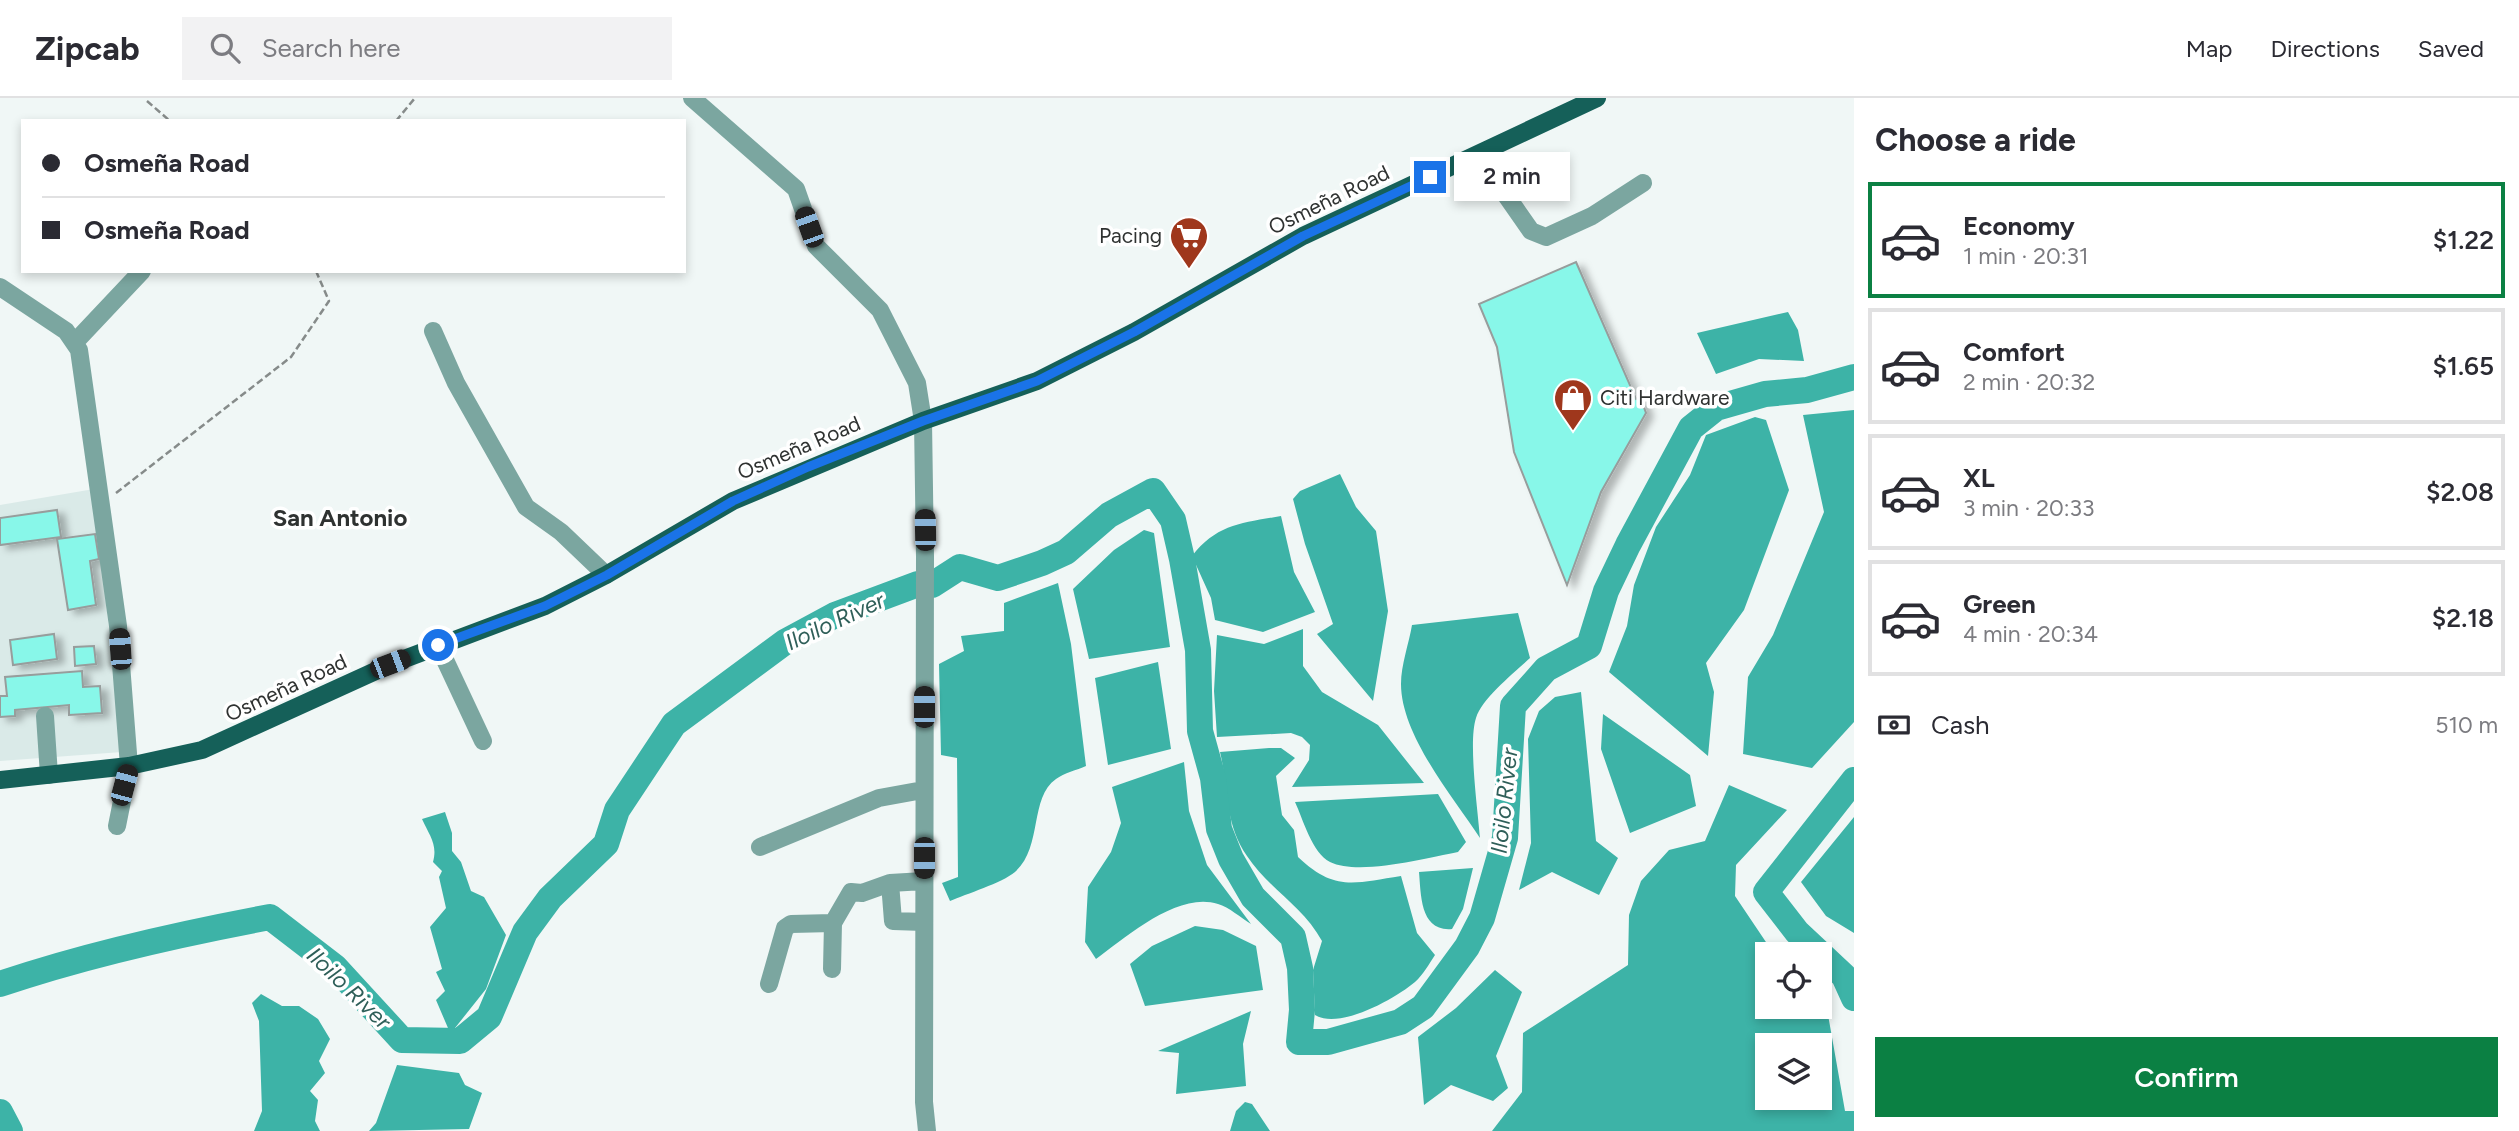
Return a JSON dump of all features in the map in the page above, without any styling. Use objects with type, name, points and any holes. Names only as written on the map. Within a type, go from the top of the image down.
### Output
[{"type":"main road","name":"Osmeña Road","points":[[0,780],[129,766],[202,750],[227,741],[390,664],[545,606],[607,575],[733,501],[923,421],[1037,381],[1134,332],[1303,236],[1597,98]]},
{"type":"street","points":[[692,98],[796,189],[816,246],[880,310],[916,383],[923,421],[927,1131]]},
{"type":"street","points":[[1478,155],[1531,231],[1546,237],[1592,216],[1643,183]]},
{"type":"street","points":[[76,341],[140,273]]},
{"type":"street","points":[[0,287],[66,331],[76,341],[102,503],[118,626],[129,766],[117,826]]},
{"type":"street","points":[[433,331],[456,383],[526,507],[561,532],[607,575]]},
{"type":"street","points":[[438,645],[483,741]]},
{"type":"street","points":[[45,716],[49,775]]},
{"type":"street","points":[[760,847],[879,798],[923,790]]},
{"type":"street","points":[[832,969],[833,923],[851,892],[862,893],[890,883],[924,881]]},
{"type":"street","points":[[890,883],[893,921],[924,922]]},
{"type":"street","points":[[769,984],[785,928],[791,924],[833,923]]},
{"type":"path","points":[[398,119],[415,98]]},
{"type":"path","points":[[147,102],[168,119]]},
{"type":"path","points":[[102,503],[291,356],[329,301],[317,273]]},
{"type":"shaded area","points":[[94,489],[122,752],[0,761],[0,505]]},
{"type":"water","points":[[1788,312],[1798,330],[1804,361],[1759,359],[1716,374],[1697,333]]},
{"type":"water","points":[[1854,410],[1854,722],[1812,768],[1743,754],[1748,677],[1773,635],[1824,512],[1803,415]]},
{"type":"water","points":[[1755,417],[1766,420],[1789,490],[1744,610],[1706,663],[1714,692],[1708,756],[1609,672],[1627,626],[1634,585],[1656,527],[1690,475],[1706,435]]},
{"type":"water","points":[[1340,474],[1356,507],[1376,531],[1388,611],[1373,701],[1317,634],[1333,624],[1305,544],[1293,499],[1300,491]]},
{"type":"water","points":[[1281,516],[1294,572],[1315,612],[1263,632],[1215,620],[1211,598],[1192,556],[1201,545],[1221,531],[1242,523]]},
{"type":"water","points":[[1144,530],[1154,533],[1170,647],[1089,659],[1073,589],[1114,550]]},
{"type":"water","points":[[1058,583],[1071,644],[1086,766],[1059,777],[1048,787],[1042,798],[1029,850],[1024,862],[1015,872],[950,901],[942,883],[958,877],[957,758],[941,755],[939,664],[964,651],[961,636],[1004,631],[1004,603]]},
{"type":"water","points":[[1518,613],[1530,658],[1485,702],[1479,710],[1474,729],[1473,759],[1480,838],[1430,765],[1419,744],[1403,704],[1402,669],[1412,625]]},
{"type":"water","points":[[1303,629],[1303,666],[1322,692],[1378,725],[1424,783],[1292,787],[1309,760],[1310,745],[1302,737],[1291,733],[1217,737],[1214,691],[1217,635],[1264,644]]},
{"type":"water","points":[[1158,662],[1171,749],[1108,765],[1095,678]]},
{"type":"water","points":[[1581,692],[1596,841],[1618,858],[1599,895],[1552,872],[1519,890],[1531,843],[1528,739],[1539,711],[1555,697]]},
{"type":"water","points":[[1603,714],[1690,775],[1696,806],[1630,833],[1601,749]]},
{"type":"water","points":[[1281,748],[1295,758],[1276,776],[1282,815],[1294,830],[1298,857],[1323,876],[1334,880],[1358,882],[1401,876],[1417,933],[1435,955],[1421,976],[1406,989],[1381,1004],[1352,1016],[1325,1019],[1315,1015],[1313,970],[1322,941],[1305,917],[1255,867],[1234,831],[1220,752]]},
{"type":"water","points":[[1184,762],[1189,811],[1207,865],[1251,924],[1218,904],[1186,904],[1153,918],[1096,959],[1085,942],[1088,887],[1111,852],[1121,823],[1112,787]]},
{"type":"water","points":[[1729,785],[1787,810],[1736,865],[1735,896],[1766,942],[1755,942],[1755,1019],[1829,1019],[1831,1033],[1755,1033],[1755,1110],[1832,1110],[1832,1037],[1845,1111],[1854,1111],[1854,1131],[1492,1131],[1522,1092],[1523,1033],[1628,965],[1629,915],[1641,881],[1669,850],[1705,841]]},
{"type":"water","points":[[1438,794],[1466,842],[1458,852],[1375,867],[1343,866],[1324,858],[1313,844],[1295,802]]},
{"type":"water","points":[[445,812],[452,833],[452,851],[461,862],[471,891],[484,897],[506,935],[486,989],[455,1028],[448,1028],[436,1000],[445,991],[436,972],[442,969],[430,927],[446,908],[439,877],[442,871],[433,862],[434,845],[422,819]]},
{"type":"water","points":[[1854,817],[1854,933],[1826,916],[1801,882]]},
{"type":"water","points":[[1473,868],[1463,909],[1452,929],[1434,925],[1424,910],[1419,872]]},
{"type":"water","points":[[1195,926],[1223,930],[1256,946],[1263,990],[1145,1006],[1130,964],[1152,946]]},
{"type":"water","points":[[1495,970],[1522,992],[1496,1056],[1508,1088],[1493,1101],[1451,1085],[1424,1105],[1418,1037],[1456,1008]]},
{"type":"water","points":[[261,994],[282,1006],[299,1006],[318,1019],[330,1039],[319,1061],[325,1073],[310,1091],[318,1100],[315,1121],[320,1131],[254,1131],[262,1111],[259,1021],[252,1003]]},
{"type":"water","points":[[1251,1011],[1243,1044],[1246,1086],[1176,1094],[1179,1053],[1158,1051]]},
{"type":"water","points":[[397,1065],[459,1073],[465,1085],[482,1093],[469,1129],[369,1131],[376,1123]]},
{"type":"water","points":[[1245,1102],[1252,1104],[1270,1131],[1230,1131],[1236,1111]]},
{"type":"building","name":"Citi Hardware","points":[[1576,262],[1636,399],[1640,397],[1646,413],[1601,492],[1567,585],[1514,452],[1497,347],[1479,304]]},
{"type":"building","points":[[57,510],[61,537],[0,545],[0,518]]},
{"type":"building","points":[[95,534],[99,559],[90,561],[96,605],[68,610],[57,539]]},
{"type":"building","points":[[54,634],[57,659],[13,665],[10,640]]},
{"type":"building","points":[[94,646],[96,664],[75,666],[74,647]]},
{"type":"building","points":[[82,671],[83,687],[100,686],[102,713],[69,715],[69,705],[15,710],[15,716],[0,717],[0,696],[7,696],[5,677]]},
{"type":"waterway","name":"Iloilo River","points":[[932,585],[960,567],[998,578],[1042,563],[1066,552],[1109,515],[1153,491],[1173,520],[1182,559],[1198,650],[1200,731],[1213,778],[1219,829],[1231,859],[1253,897],[1293,937],[1300,968],[1302,1010],[1299,1042],[1328,1042],[1400,1022],[1423,1007],[1467,947],[1482,918],[1505,838],[1513,706],[1546,669],[1589,646],[1606,591],[1691,428],[1716,408],[1765,394],[1807,390],[1854,377]]},
{"type":"waterway","name":"Iloilo River","points":[[0,984],[134,946],[270,917],[335,967],[402,1040],[460,1041],[489,1017],[525,932],[550,898],[606,844],[617,810],[674,724],[785,642],[835,615],[918,584]]},
{"type":"waterway","name":"Iloilo River","points":[[1854,780],[1766,892],[1797,932],[1844,976],[1854,998]]},
{"type":"waterway","points":[[0,1112],[10,1131]]},
{"type":"place","name":"Pacing","points":[[1189,270]]},
{"type":"place","name":"Citi Hardware","points":[[1573,432]]},
{"type":"district","name":"San Antonio","points":[[340,518]]},
{"type":"route","points":[[438,645],[545,606],[607,575],[733,501],[808,467],[923,421],[1037,381],[1134,332],[1303,236],[1430,177]]}]
